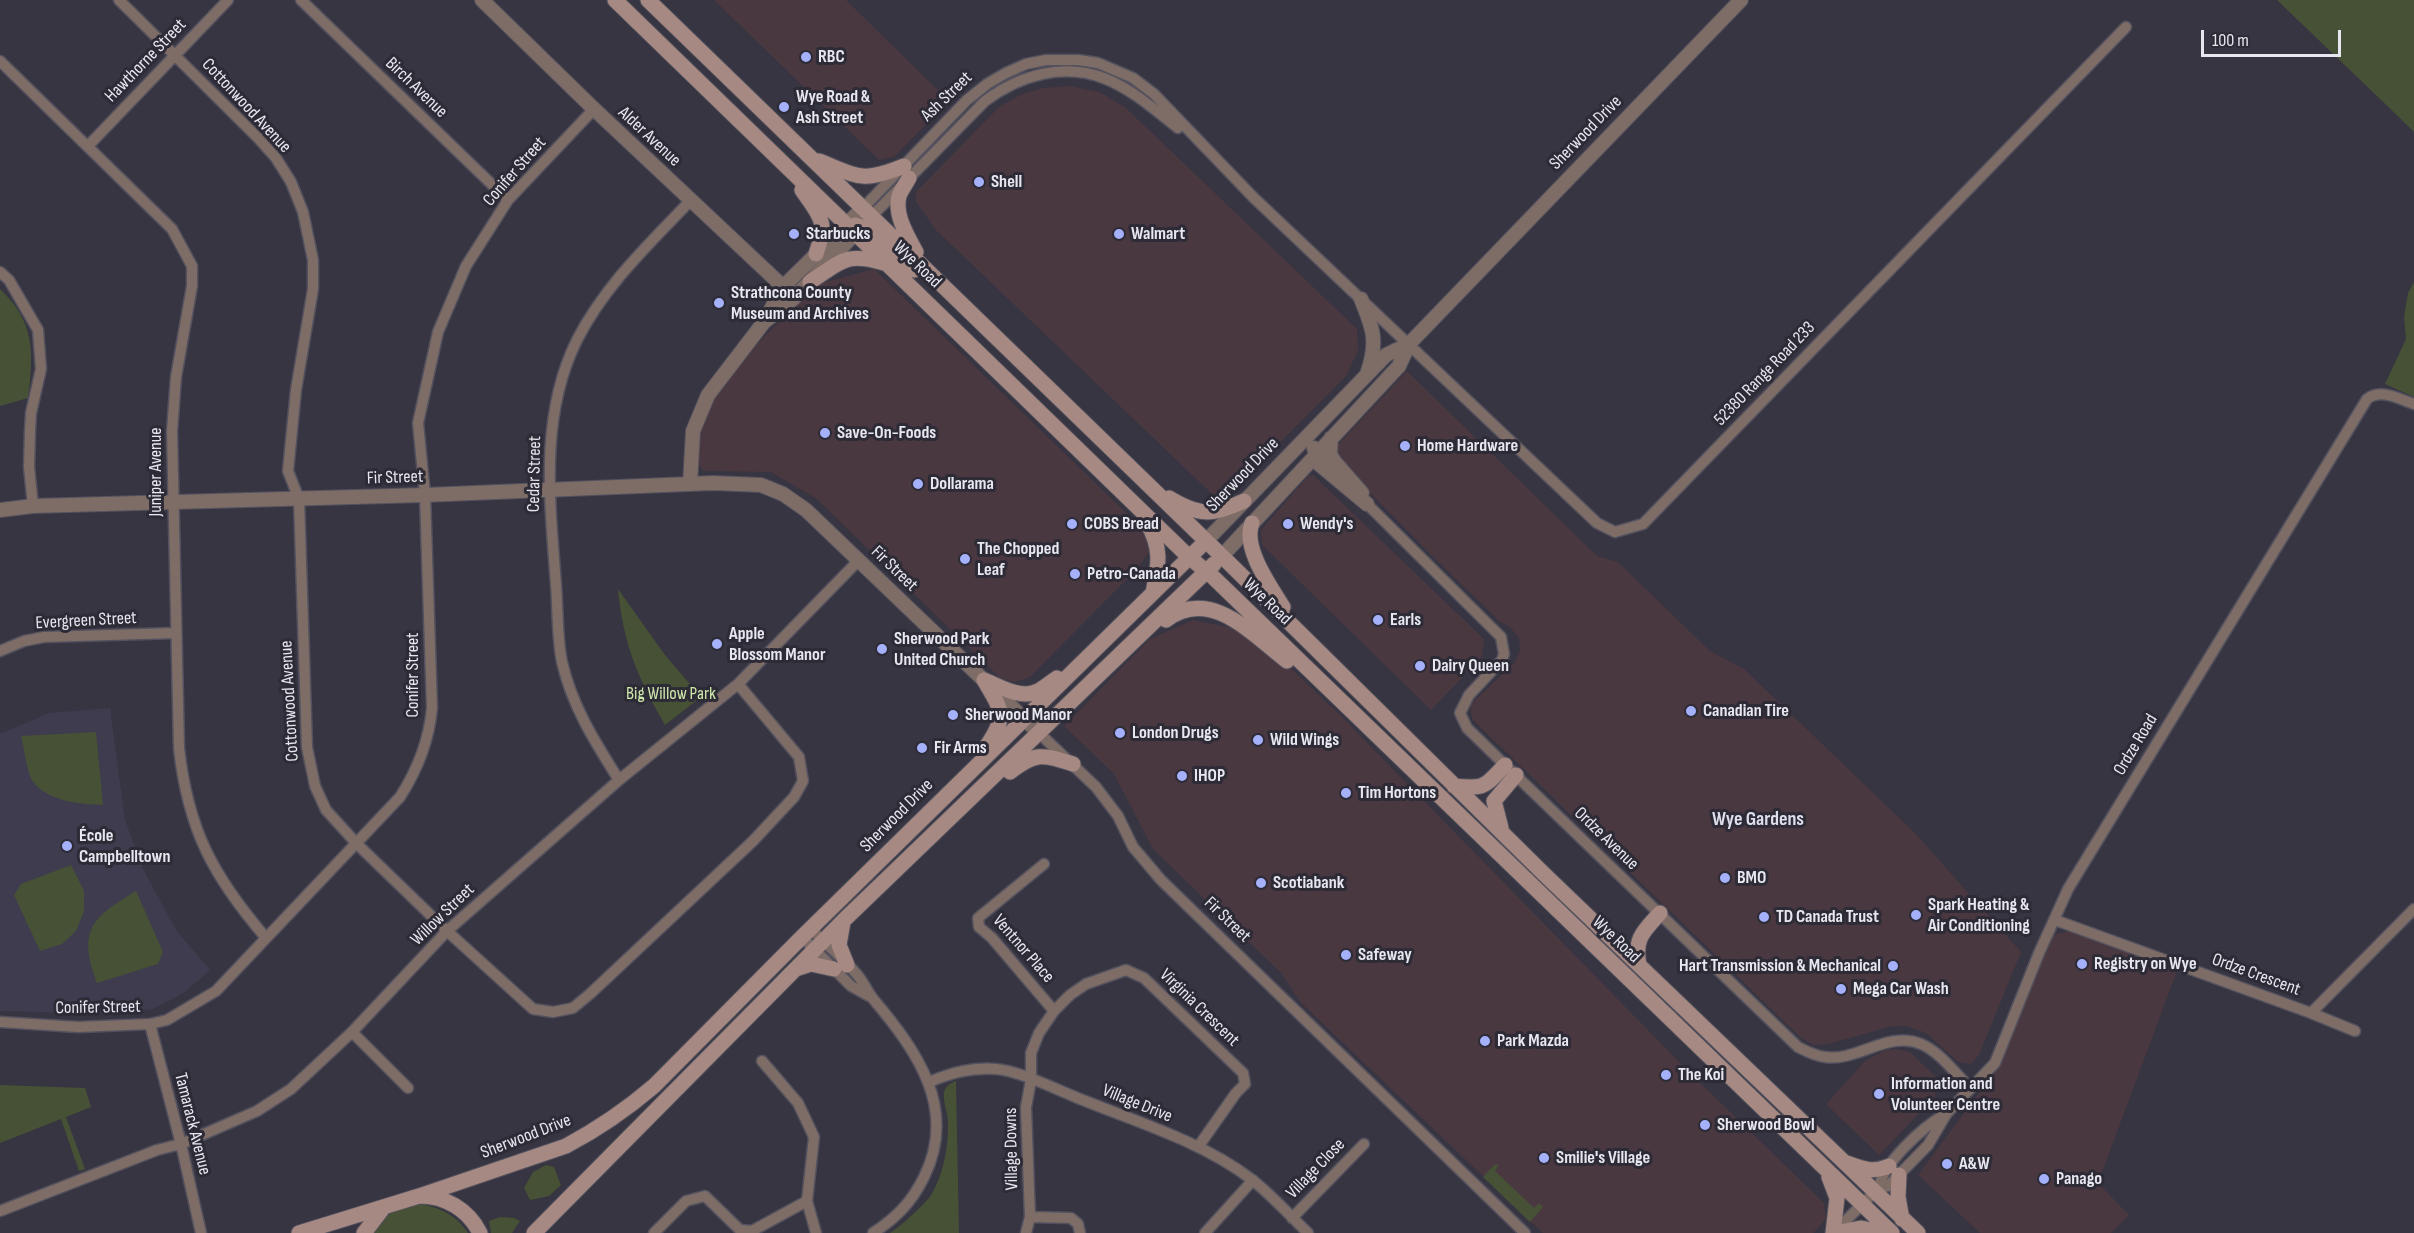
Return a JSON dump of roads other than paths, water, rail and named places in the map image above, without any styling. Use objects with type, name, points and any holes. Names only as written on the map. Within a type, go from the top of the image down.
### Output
[{"type":"main road","name":"Wye Road","points":[[615,0],[783,163],[860,222],[923,266],[1294,626],[1503,834],[1842,1162],[1877,1190],[1917,1233]]},
{"type":"main road","name":"Wye Road","points":[[648,0],[809,157],[860,222],[888,264],[1141,511],[1347,706],[1892,1233]]},
{"type":"main road","points":[[809,157],[852,174],[867,177],[906,172],[899,195],[900,214],[905,232],[923,266]]},
{"type":"main road","points":[[783,163],[822,222],[824,234],[816,254]]},
{"type":"main road","points":[[860,222],[963,314],[976,317]]},
{"type":"main road","points":[[810,282],[841,261],[856,257],[888,264]]},
{"type":"main road","points":[[1151,487],[1180,504],[1200,512],[1215,512],[1244,501]]},
{"type":"main road","points":[[1141,511],[1154,535],[1158,550],[1153,593]]},
{"type":"main road","points":[[1252,523],[1248,531],[1257,561],[1294,626]]},
{"type":"main road","name":"Sherwood Drive","points":[[384,1207],[566,1146],[620,1113],[654,1086],[968,773],[1206,541]]},
{"type":"main road","name":"Sherwood Drive","points":[[534,1233],[844,920],[1222,556]]},
{"type":"main road","points":[[1104,668],[1129,652],[1178,611],[1196,607],[1204,608],[1235,621],[1347,706]]},
{"type":"main road","points":[[984,680],[1015,693],[1031,694],[1082,662]]},
{"type":"main road","points":[[968,773],[999,728],[1001,719],[1000,711],[984,680]]},
{"type":"main road","points":[[964,806],[1015,768],[1036,756],[1050,756],[1072,764]]},
{"type":"main road","points":[[1454,786],[1477,788],[1484,786],[1510,770]]},
{"type":"main road","points":[[1503,834],[1495,812],[1494,801],[1510,770]]},
{"type":"main road","points":[[1639,965],[1636,952],[1639,938],[1660,913]]},
{"type":"main road","points":[[794,971],[811,964],[840,967],[839,945],[844,920]]},
{"type":"main road","points":[[1842,1162],[1868,1171],[1894,1171],[1902,1219]]},
{"type":"main road","points":[[1827,1171],[1837,1198],[1834,1233],[1861,1228],[1886,1233]]},
{"type":"main road","points":[[419,1196],[438,1197],[457,1207],[474,1223],[480,1233]]},
{"type":"main road","points":[[299,1233],[384,1207]]},
{"type":"main road","points":[[364,1233],[384,1207]]},
{"type":"street","name":"Cottonwood Avenue","points":[[119,0],[276,158],[291,182],[303,212],[313,260],[313,290],[296,390],[288,471],[299,499],[307,747],[315,786],[326,810],[357,844],[447,931],[533,1009],[553,1012],[573,1008],[753,841],[794,797],[803,781],[799,757],[738,684]]},
{"type":"street","name":"Hawthorne Street","points":[[88,146],[228,0]]},
{"type":"street","name":"Birch Avenue","points":[[301,0],[508,200]]},
{"type":"street","name":"Alder Avenue","points":[[482,0],[793,299]]},
{"type":"street","name":"Sherwood Drive","points":[[1206,541],[1386,355],[1408,344],[1741,0]]},
{"type":"street","name":"52380 Range Road 233","points":[[1408,344],[1597,523],[1615,532],[1643,524],[2126,27]]},
{"type":"street","name":"Ash Street","points":[[764,322],[810,282],[967,100],[987,84],[1026,64],[1046,60],[1078,60],[1098,63],[1133,78],[1154,94],[1203,146],[1408,344]]},
{"type":"street","name":"Juniper Avenue","points":[[0,61],[172,229],[192,266],[192,286],[176,377],[172,431],[179,748],[186,796],[203,845],[216,873],[240,908],[266,938]]},
{"type":"street","name":"Conifer Street","points":[[0,1022],[78,1028],[150,1024],[167,1020],[216,990],[400,797],[421,758],[429,732],[432,699],[425,495],[418,423],[438,332],[450,299],[466,266],[508,200],[594,110]]},
{"type":"street","name":"Cedar Street","points":[[619,780],[581,718],[562,662],[549,488],[551,436],[564,373],[577,341],[598,303],[613,282],[691,200]]},
{"type":"street","name":"Ash Street","points":[[690,484],[693,431],[699,414],[720,378],[764,322],[782,288],[816,254],[860,222]]},
{"type":"street","points":[[0,272],[9,280],[38,330],[41,369],[31,413],[30,431],[29,467],[33,506]]},
{"type":"street","points":[[1361,299],[1374,333],[1373,351],[1367,375]]},
{"type":"street","name":"Sherwood Drive","points":[[1222,556],[1399,366],[1408,344]]},
{"type":"street","name":"Ordze Road","points":[[1834,1233],[1877,1190],[1888,1186],[1894,1171],[1928,1145],[1947,1113],[1995,1063],[2039,953],[2068,889],[2367,399],[2373,394],[2381,393],[2414,404]]},
{"type":"street","points":[[1346,397],[1343,411],[1314,446],[1315,454],[1319,464],[1366,504]]},
{"type":"street","points":[[1331,438],[1330,454],[1360,489],[1366,504]]},
{"type":"street","name":"Fir Street","points":[[0,510],[33,506],[425,495],[549,488],[690,484],[761,484],[783,494],[806,510],[1072,764],[1105,798],[1118,816],[1133,847],[1161,880],[1525,1233]]},
{"type":"street","name":"Ordze Avenue","points":[[1366,504],[1502,637],[1504,654],[1502,660],[1468,695],[1460,713],[1467,728],[1510,770],[1798,1047],[1824,1057],[1836,1057],[1905,1040],[1931,1050],[1970,1088]]},
{"type":"street","name":"Willow Street","points":[[0,1211],[157,1150],[182,1144],[257,1111],[282,1095],[352,1032],[447,931],[619,780],[738,684],[859,560]]},
{"type":"street","name":"Evergreen Street","points":[[0,651],[24,641],[44,637],[175,633]]},
{"type":"street","name":"Ventnor Place","points":[[1044,864],[978,918],[979,927],[992,938],[1054,1011]]},
{"type":"street","name":"Ordze Crescent","points":[[2311,1012],[2414,909]]},
{"type":"street","name":"Ordze Crescent","points":[[2055,920],[2311,1012],[2355,1031]]},
{"type":"street","points":[[806,933],[840,967],[859,977],[872,998],[903,1035],[929,1082],[936,1111],[934,1149],[930,1165],[920,1186],[906,1207],[892,1221],[873,1233]]},
{"type":"street","name":"Virginia Crescent","points":[[1031,1080],[1031,1053],[1039,1033],[1054,1011],[1070,995],[1086,984],[1126,969],[1144,978],[1244,1073],[1245,1084],[1236,1093],[1198,1147]]},
{"type":"street","name":"Tamarack Avenue","points":[[150,1024],[182,1144],[201,1233]]},
{"type":"street","points":[[352,1032],[408,1088]]},
{"type":"street","points":[[762,1061],[798,1103],[814,1137],[807,1201],[816,1233]]},
{"type":"street","name":"Village Drive","points":[[929,1082],[954,1072],[976,1069],[998,1069],[1031,1080],[1198,1147],[1253,1180],[1308,1233]]},
{"type":"street","name":"Village Downs","points":[[1026,1233],[1030,1218],[1026,1107],[1031,1080]]},
{"type":"street","name":"Village Close","points":[[1292,1218],[1364,1144]]},
{"type":"street","points":[[1205,1233],[1253,1180]]},
{"type":"street","points":[[654,1233],[686,1201],[705,1196],[740,1230],[752,1231],[807,1201]]},
{"type":"street","points":[[1030,1218],[1071,1218],[1078,1224],[1080,1233]]},
{"type":"place","name":"RBC","points":[[806,57]]},
{"type":"place","name":"Wye Road & Ash Street","points":[[784,107]]},
{"type":"place","name":"Shell","points":[[979,182]]},
{"type":"place","name":"Starbucks","points":[[794,234]]},
{"type":"place","name":"Walmart","points":[[1119,234]]},
{"type":"place","name":"Strathcona County Museum and Archives","points":[[719,303]]},
{"type":"place","name":"Save-On-Foods","points":[[825,433]]},
{"type":"place","name":"Home Hardware","points":[[1405,446]]},
{"type":"place","name":"Dollarama","points":[[918,484]]},
{"type":"place","name":"COBS Bread","points":[[1072,524]]},
{"type":"place","name":"Wendy's","points":[[1288,524]]},
{"type":"place","name":"The Chopped Leaf","points":[[965,559]]},
{"type":"place","name":"Petro-Canada","points":[[1075,574]]},
{"type":"place","name":"Earls","points":[[1378,620]]},
{"type":"place","name":"Apple Blossom Manor","points":[[717,644]]},
{"type":"place","name":"Sherwood Park United Church","points":[[882,649]]},
{"type":"place","name":"Dairy Queen","points":[[1420,666]]},
{"type":"place","name":"Canadian Tire","points":[[1691,711]]},
{"type":"place","name":"Sherwood Manor","points":[[953,715]]},
{"type":"place","name":"London Drugs","points":[[1120,733]]},
{"type":"place","name":"Wild Wings","points":[[1258,740]]},
{"type":"place","name":"Fir Arms","points":[[922,748]]},
{"type":"place","name":"IHOP","points":[[1182,776]]},
{"type":"place","name":"Tim Hortons","points":[[1346,793]]},
{"type":"place","name":"École Campbelltown","points":[[67,846]]},
{"type":"place","name":"BMO","points":[[1725,878]]},
{"type":"place","name":"Scotiabank","points":[[1261,883]]},
{"type":"place","name":"Spark Heating & Air Conditioning","points":[[1916,915]]},
{"type":"place","name":"TD Canada Trust","points":[[1764,917]]},
{"type":"place","name":"Safeway","points":[[1346,955]]},
{"type":"place","name":"Registry on Wye","points":[[2082,964]]},
{"type":"place","name":"Hart Transmission & Mechanical","points":[[1893,966]]},
{"type":"place","name":"Mega Car Wash","points":[[1841,989]]},
{"type":"place","name":"Park Mazda","points":[[1485,1041]]},
{"type":"place","name":"The Koi","points":[[1666,1075]]},
{"type":"place","name":"Information and Volunteer Centre","points":[[1879,1094]]},
{"type":"place","name":"Sherwood Bowl","points":[[1705,1125]]},
{"type":"place","name":"Smilie's Village","points":[[1544,1158]]},
{"type":"place","name":"A&W","points":[[1947,1164]]},
{"type":"place","name":"Panago","points":[[2044,1179]]},
{"type":"district","name":"Wye Gardens","points":[[1758,820]]},
{"type":"park label","name":"Big Willow Park","points":[[671,694]]}]
